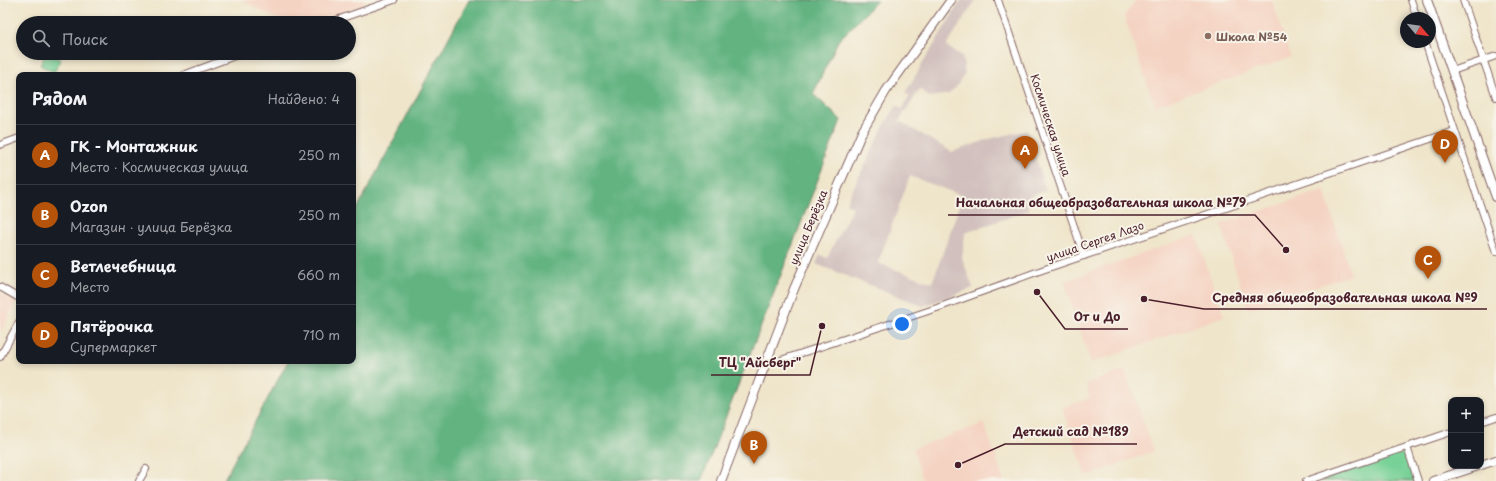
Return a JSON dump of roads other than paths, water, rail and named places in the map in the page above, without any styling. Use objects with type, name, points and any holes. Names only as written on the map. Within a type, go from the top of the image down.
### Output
[{"type":"main road","name":"улица Берёзка","points":[[721,481],[794,289],[866,125],[886,91],[951,0]]},
{"type":"main road","points":[[1427,0],[1496,197]]},
{"type":"main road","points":[[1484,464],[1496,460]]},
{"type":"main road","points":[[1433,481],[1469,469]]},
{"type":"street","points":[[348,16],[394,0]]},
{"type":"street","name":"Космическая улица","points":[[998,0],[1084,256]]},
{"type":"street","points":[[1411,0],[1415,12]]},
{"type":"street","points":[[1463,0],[1496,97]]},
{"type":"street","points":[[1427,48],[1496,252]]},
{"type":"street","points":[[1452,72],[1496,56]]},
{"type":"street","points":[[191,72],[224,60]]},
{"type":"street","name":"улица Сергея Лазо","points":[[765,362],[775,362],[874,330],[1084,256],[1454,131]]},
{"type":"street","points":[[0,146],[16,139]]},
{"type":"street","points":[[0,287],[16,296]]},
{"type":"street","points":[[0,357],[16,328]]},
{"type":"street","points":[[1484,421],[1496,417]]},
{"type":"street","points":[[1306,481],[1448,433]]},
{"type":"street","points":[[1407,447],[1418,481]]},
{"type":"street","points":[[139,481],[146,469]]},
{"type":"place","name":"Школа №54","points":[[1208,36]]},
{"type":"place","name":"Пятёрочка","points":[[1445,163]]},
{"type":"place","name":"ГК - Монтажник","points":[[1025,169]]},
{"type":"place","name":"Начальная общеобразовательная школа №79","points":[[1286,250]]},
{"type":"place","name":"Ветлечебница","points":[[1428,279]]},
{"type":"place","name":"От и До","points":[[1037,292]]},
{"type":"place","name":"Средняя общеобразовательная школа №9","points":[[1144,299]]},
{"type":"place","name":"ТЦ \"Айсберг\"","points":[[822,326]]},
{"type":"place","name":"Ozon","points":[[754,464]]},
{"type":"place","name":"Детский сад №189","points":[[958,465]]}]
